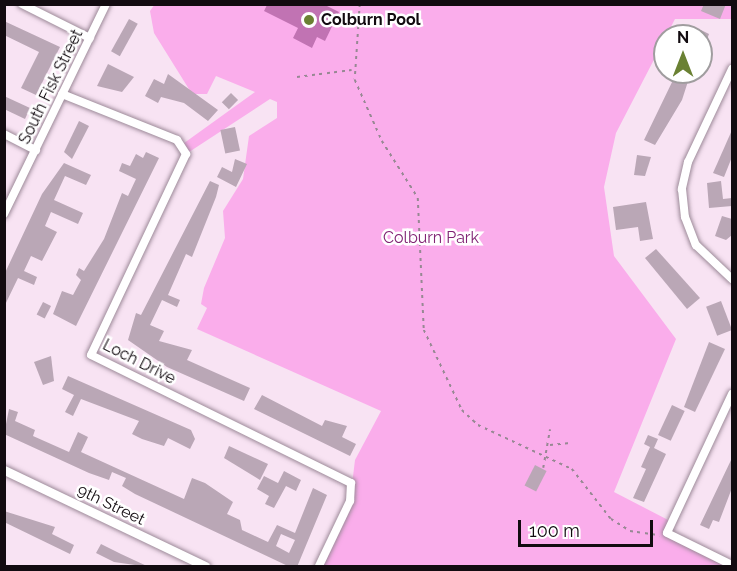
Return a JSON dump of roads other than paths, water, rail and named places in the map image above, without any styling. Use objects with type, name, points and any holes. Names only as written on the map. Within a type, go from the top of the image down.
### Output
[{"type":"street","points":[[22,4],[90,38]]},
{"type":"street","name":"South Fisk Street","points":[[4,214],[106,4]]},
{"type":"street","points":[[732,69],[688,162],[682,189],[685,217],[696,246],[732,279]]},
{"type":"street","name":"Loch Drive","points":[[62,94],[177,140],[186,154],[91,355],[351,483],[350,501],[319,567]]},
{"type":"street","points":[[4,135],[36,150]]},
{"type":"street","points":[[732,394],[667,533],[732,565]]},
{"type":"street","name":"9th Street","points":[[4,470],[205,567]]},
{"type":"place","name":"Colburn Pool","points":[[309,20]]},
{"type":"park label","name":"Colburn Park","points":[[431,238]]}]
